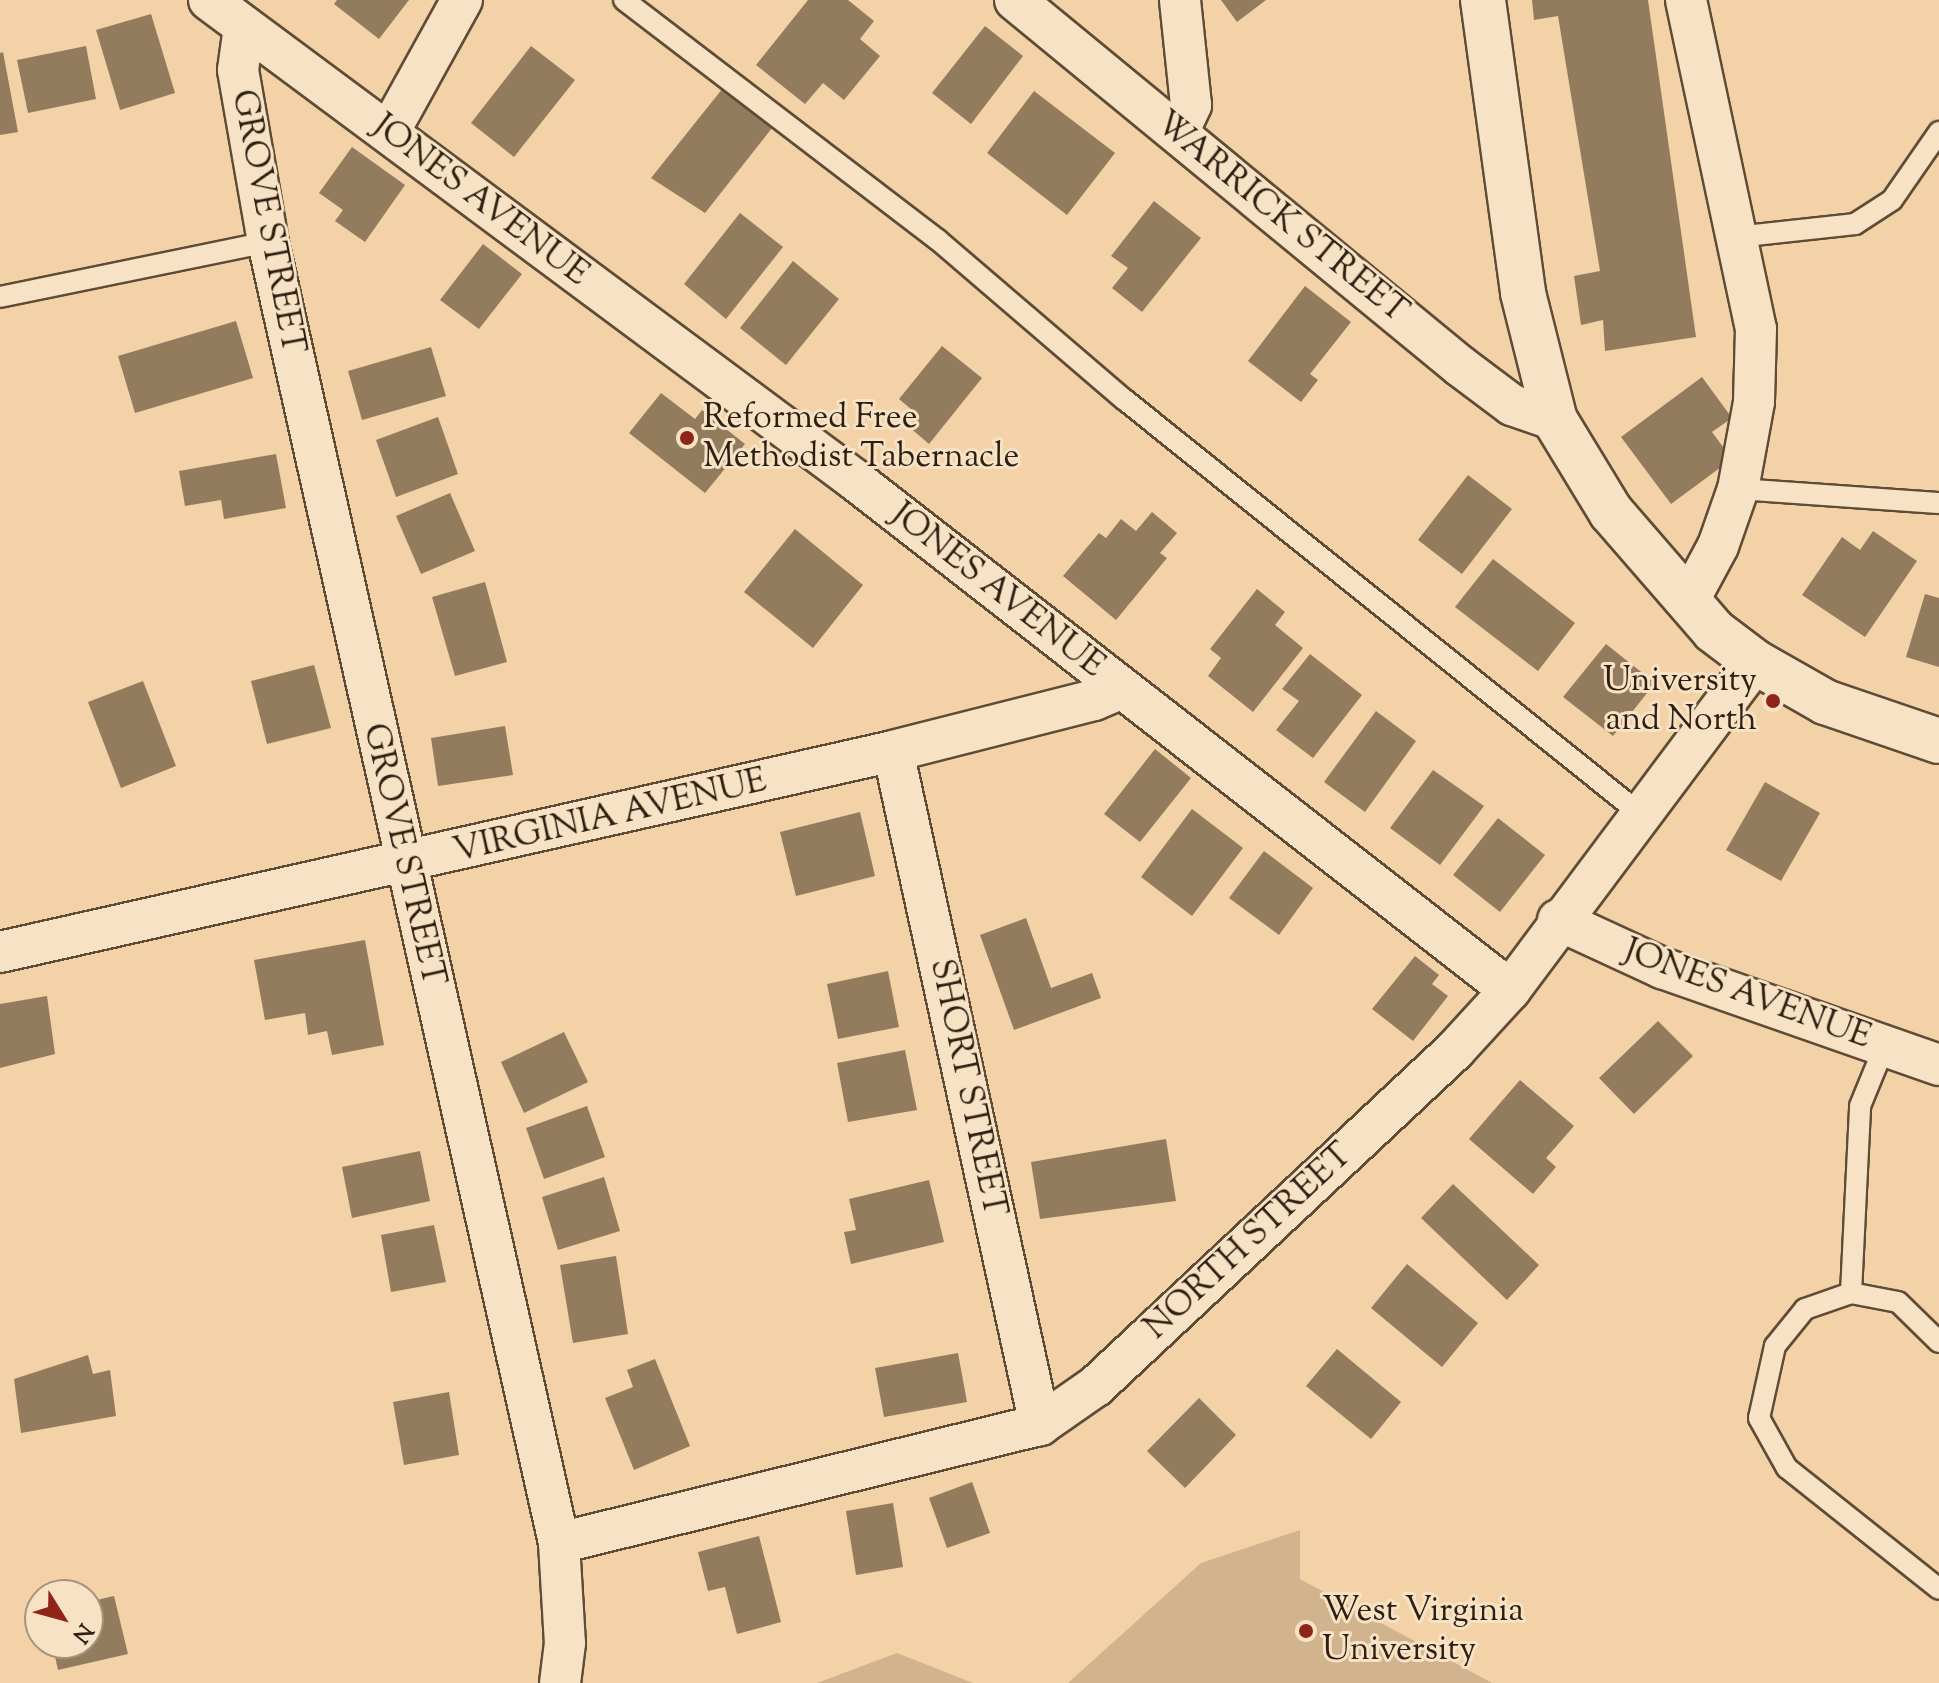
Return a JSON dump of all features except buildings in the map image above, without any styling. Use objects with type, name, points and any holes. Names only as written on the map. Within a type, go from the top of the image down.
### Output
[{"type":"street","name":"JONES AVENUE","points":[[209,0],[389,132],[1122,688],[1510,990]]},
{"type":"street","points":[[389,132],[462,0]]},
{"type":"street","name":"WARRICK STREET","points":[[1015,0],[1512,405],[1555,420]]},
{"type":"street","points":[[1178,133],[1191,105],[1180,0]]},
{"type":"street","points":[[1483,0],[1523,293],[1555,420],[1611,512],[1714,631],[1755,662],[1825,702],[1939,741]]},
{"type":"street","points":[[1686,0],[1756,329],[1754,402],[1738,489],[1718,546],[1688,602]]},
{"type":"street","name":"GROVE STREET","points":[[244,27],[238,70],[268,242],[404,865],[559,1543],[565,1643],[560,1683]]},
{"type":"street","name":"NORTH STREET","points":[[559,1543],[1040,1425],[1096,1386],[1455,1050],[1510,990],[1558,920],[1643,816],[1755,662]]},
{"type":"street","name":"VIRGINIA AVENUE","points":[[0,952],[404,865],[893,751],[1094,700],[1122,688]]},
{"type":"street","name":"SHORT STREET","points":[[893,751],[1040,1425]]},
{"type":"street","name":"JONES AVENUE","points":[[1558,920],[1662,968],[1939,1065]]},
{"type":"lane","points":[[624,0],[938,240],[1125,400],[1643,816]]},
{"type":"lane","points":[[1736,237],[1855,224],[1892,200],[1939,132]]},
{"type":"lane","points":[[0,297],[268,242]]},
{"type":"lane","points":[[1738,489],[1939,503]]},
{"type":"lane","points":[[1851,1293],[1860,1106],[1885,1045]]},
{"type":"lane","points":[[1939,1342],[1898,1302],[1851,1293],[1805,1309],[1775,1346],[1759,1418],[1787,1468],[1939,1589]]},
{"type":"shaded area","points":[[1300,1530],[1300,1579],[1492,1683],[1068,1683],[1201,1563]]},
{"type":"shaded area","points":[[897,1653],[973,1683],[817,1683]]},
{"type":"place","name":"Reformed Free Methodist Tabernacle","points":[[687,438]]},
{"type":"place","name":"University and North","points":[[1773,701]]},
{"type":"place","name":"West Virginia University","points":[[1306,1631]]}]
